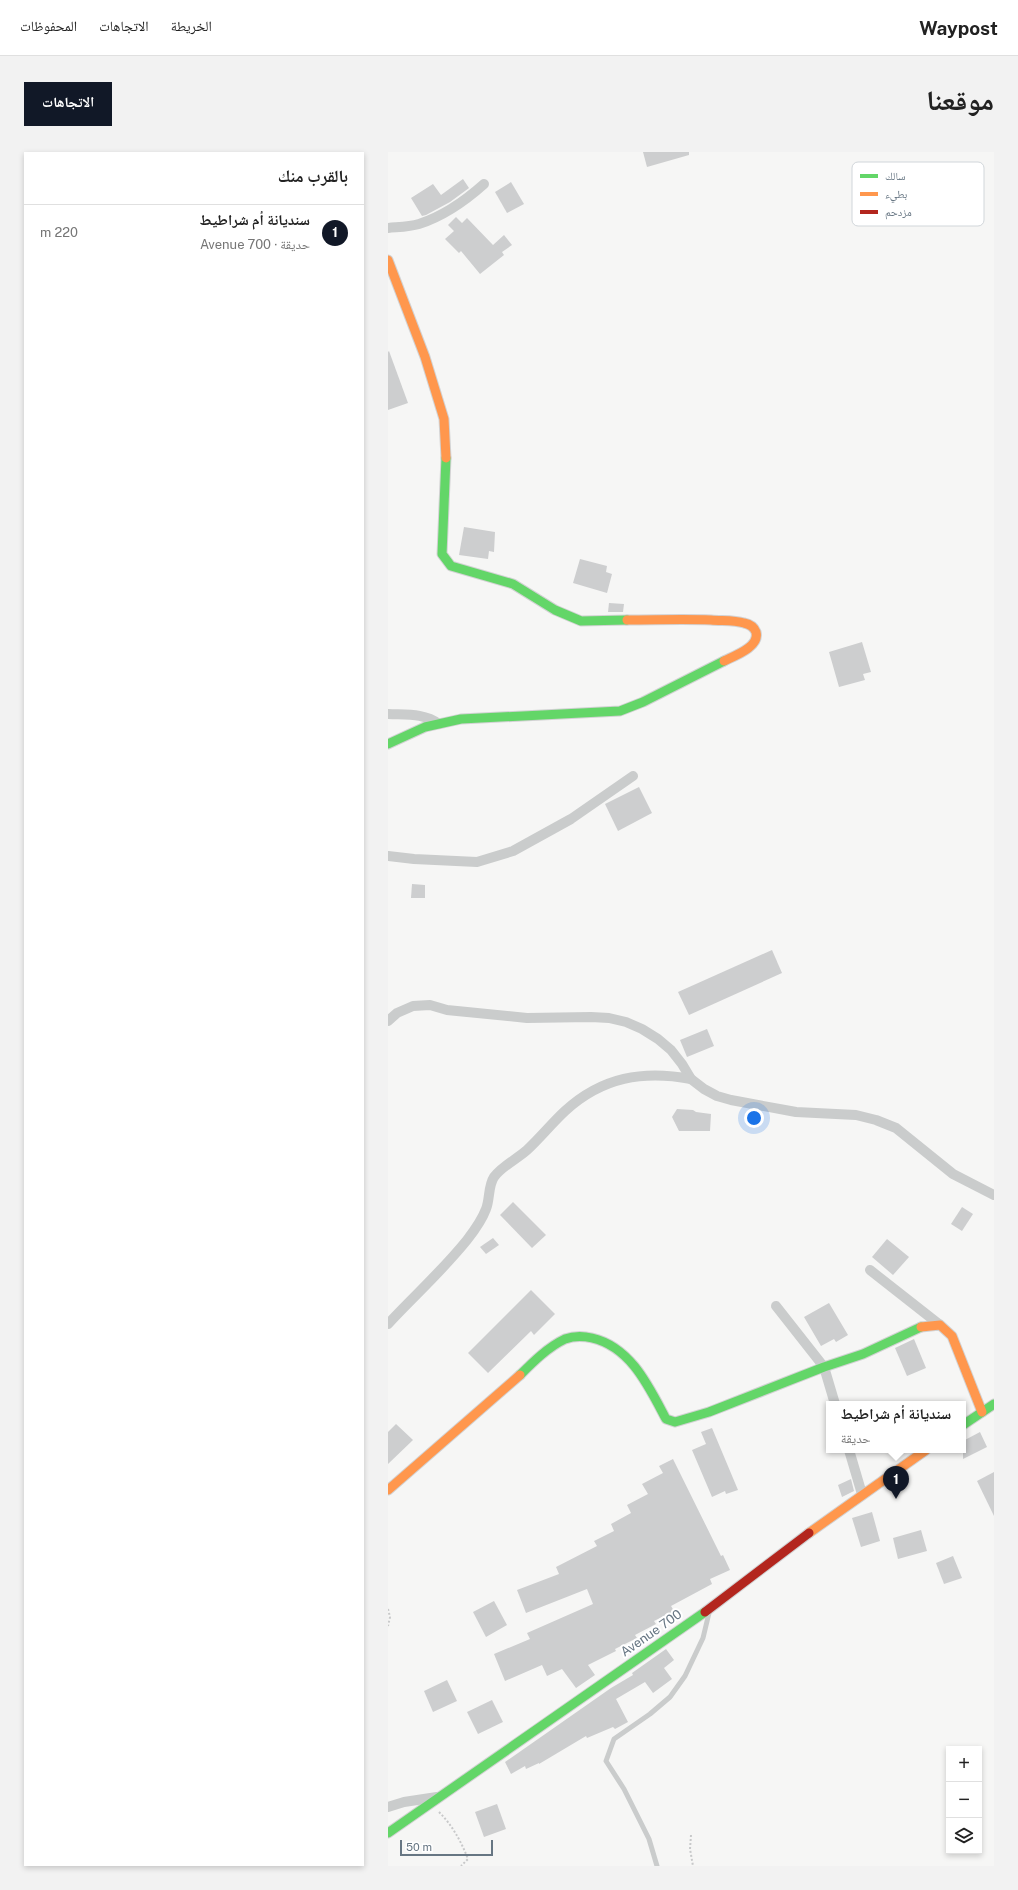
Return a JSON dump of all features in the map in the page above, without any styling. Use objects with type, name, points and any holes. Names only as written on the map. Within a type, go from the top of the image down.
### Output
[{"type":"street","points":[[388,228],[409,226],[432,219],[457,206],[484,184]]},
{"type":"street","points":[[388,260],[425,357],[444,419],[446,468],[442,554],[451,566],[513,584],[555,610],[581,621],[683,619],[731,621],[745,623],[753,627],[756,633],[756,639],[751,646],[643,702],[620,711],[461,718],[425,727],[388,744]]},
{"type":"street","points":[[388,714],[417,715],[432,719],[439,724]]},
{"type":"street","points":[[388,856],[414,859],[477,862],[513,852],[571,819],[633,776]]},
{"type":"street","points":[[388,1021],[397,1013],[413,1006],[430,1005],[447,1010],[527,1018],[609,1018],[632,1025],[658,1039],[675,1055],[691,1079],[704,1089],[731,1100],[796,1112],[856,1115],[876,1120],[896,1128],[953,1174],[994,1195]]},
{"type":"street","points":[[388,1324],[468,1239],[486,1209],[491,1183],[494,1176],[526,1151],[564,1112],[595,1089],[633,1076],[652,1074],[672,1075],[691,1079]]},
{"type":"street","points":[[870,1270],[952,1336],[982,1412]]},
{"type":"street","points":[[776,1306],[824,1367],[834,1401]]},
{"type":"street","points":[[388,1490],[422,1458],[532,1365],[568,1339],[589,1338],[607,1344],[625,1356],[640,1373],[666,1420],[670,1421],[683,1420],[709,1412],[824,1367],[863,1354],[912,1330],[926,1326],[940,1326]]},
{"type":"street","points":[[966,1422],[994,1404]]},
{"type":"street","points":[[850,1453],[862,1494]]},
{"type":"street","name":"Avenue 700","points":[[388,1833],[711,1608],[788,1548],[922,1453]]},
{"type":"street","points":[[388,1807],[404,1802],[441,1797]]},
{"type":"lane","points":[[657,1866],[649,1839],[624,1789],[606,1761],[614,1739],[650,1714],[670,1697],[685,1676],[703,1638],[711,1608]]},
{"type":"path","points":[[388,1609],[390,1617],[388,1626]]},
{"type":"path","points":[[431,1804],[451,1824],[466,1853],[468,1859],[461,1866]]},
{"type":"path","points":[[691,1835],[690,1848],[693,1866]]},
{"type":"building","points":[[643,152],[689,152],[689,155],[647,167]]},
{"type":"building","points":[[463,179],[469,188],[450,202],[426,215],[422,216],[411,198],[433,184],[441,195]]},
{"type":"building","points":[[511,182],[524,204],[507,213],[495,192]]},
{"type":"building","points":[[456,217],[462,223],[467,218],[493,245],[504,235],[512,245],[502,252],[504,255],[480,274],[461,251],[459,253],[445,239],[454,231],[448,225]]},
{"type":"building","points":[[389,351],[408,403],[388,410],[388,352]]},
{"type":"building","points":[[464,527],[495,532],[494,552],[489,551],[488,559],[459,555]]},
{"type":"building","points":[[580,559],[607,566],[606,572],[612,574],[607,593],[573,583]]},
{"type":"building","points":[[609,603],[624,604],[623,612],[608,612]]},
{"type":"building","points":[[862,642],[871,672],[863,674],[865,680],[839,687],[829,652]]},
{"type":"building","points":[[639,787],[652,813],[618,831],[605,804]]},
{"type":"building","points":[[412,884],[425,885],[425,898],[411,898]]},
{"type":"building","points":[[772,950],[782,973],[689,1015],[678,992]]},
{"type":"building","points":[[707,1029],[714,1046],[687,1057],[680,1040]]},
{"type":"building","points":[[677,1109],[693,1110],[696,1112],[711,1114],[710,1131],[679,1131],[672,1117]]},
{"type":"building","points":[[513,1202],[546,1235],[532,1248],[500,1215]]},
{"type":"building","points":[[962,1207],[973,1214],[962,1231],[951,1224]]},
{"type":"building","points":[[493,1238],[499,1245],[486,1254],[480,1247]]},
{"type":"building","points":[[887,1239],[909,1257],[893,1275],[872,1257]]},
{"type":"building","points":[[531,1290],[555,1314],[534,1335],[531,1331],[488,1373],[468,1353]]},
{"type":"building","points":[[829,1303],[848,1335],[836,1342],[834,1339],[821,1346],[804,1317]]},
{"type":"building","points":[[914,1339],[926,1368],[907,1376],[895,1348]]},
{"type":"building","points":[[396,1424],[413,1440],[388,1464],[388,1432]]},
{"type":"building","points":[[712,1428],[738,1490],[726,1494],[725,1491],[712,1497],[692,1450],[706,1444],[701,1432]]},
{"type":"building","points":[[980,1432],[987,1447],[963,1459],[963,1453],[966,1453],[966,1439]]},
{"type":"building","points":[[673,1459],[721,1556],[723,1555],[730,1570],[710,1579],[712,1584],[671,1606],[674,1611],[654,1621],[656,1624],[635,1635],[637,1638],[615,1649],[616,1651],[588,1665],[595,1675],[576,1688],[562,1669],[547,1676],[542,1665],[505,1681],[494,1654],[530,1639],[527,1633],[593,1604],[587,1589],[526,1613],[517,1590],[559,1574],[556,1567],[597,1546],[594,1541],[614,1531],[611,1524],[631,1513],[627,1505],[648,1494],[642,1484],[663,1473],[659,1466]]},
{"type":"building","points":[[994,1472],[994,1516],[977,1481]]},
{"type":"building","points":[[851,1479],[854,1491],[842,1497],[838,1485]]},
{"type":"building","points":[[872,1512],[880,1541],[861,1547],[852,1518]]},
{"type":"building","points":[[921,1530],[927,1551],[898,1559],[893,1538]]},
{"type":"building","points":[[953,1556],[962,1578],[944,1584],[936,1563]]},
{"type":"building","points":[[494,1601],[507,1625],[486,1637],[473,1612]]},
{"type":"building","points":[[666,1649],[674,1660],[664,1668],[672,1679],[653,1693],[645,1682],[616,1699],[628,1722],[615,1729],[613,1727],[587,1738],[586,1736],[539,1764],[526,1769],[525,1766],[511,1774],[505,1762],[611,1688],[633,1675],[632,1673]]},
{"type":"building","points":[[447,1680],[457,1701],[433,1712],[424,1691]]},
{"type":"building","points":[[492,1700],[503,1722],[478,1734],[467,1712]]},
{"type":"building","points":[[497,1804],[506,1829],[484,1837],[475,1812]]},
{"type":"traffic: fast","points":[[446,458],[442,554],[451,566],[513,584],[555,610],[581,621],[627,620]]},
{"type":"traffic: fast","points":[[388,744],[425,727],[461,719],[620,711],[643,702],[724,661]]},
{"type":"traffic: fast","points":[[520,1375],[535,1360],[559,1342],[571,1337],[592,1338],[606,1343],[618,1350],[628,1359],[653,1394],[666,1419],[675,1422],[709,1412],[824,1367],[863,1354],[921,1327]]},
{"type":"traffic: fast","points":[[966,1423],[994,1404]]},
{"type":"traffic: fast","points":[[388,1833],[705,1612]]},
{"type":"traffic: slow","points":[[388,260],[425,357],[444,419],[446,458]]},
{"type":"traffic: slow","points":[[627,620],[736,621],[746,623],[753,627],[756,632],[754,642],[740,654],[724,661]]},
{"type":"traffic: slow","points":[[921,1327],[940,1325],[952,1336],[982,1412]]},
{"type":"traffic: slow","points":[[388,1490],[520,1375]]},
{"type":"traffic: slow","points":[[809,1533],[922,1453]]},
{"type":"traffic: jam","points":[[705,1612],[809,1533]]},
{"type":"place","name":"سنديانة أم شراطيط","points":[[896,1499]]}]
